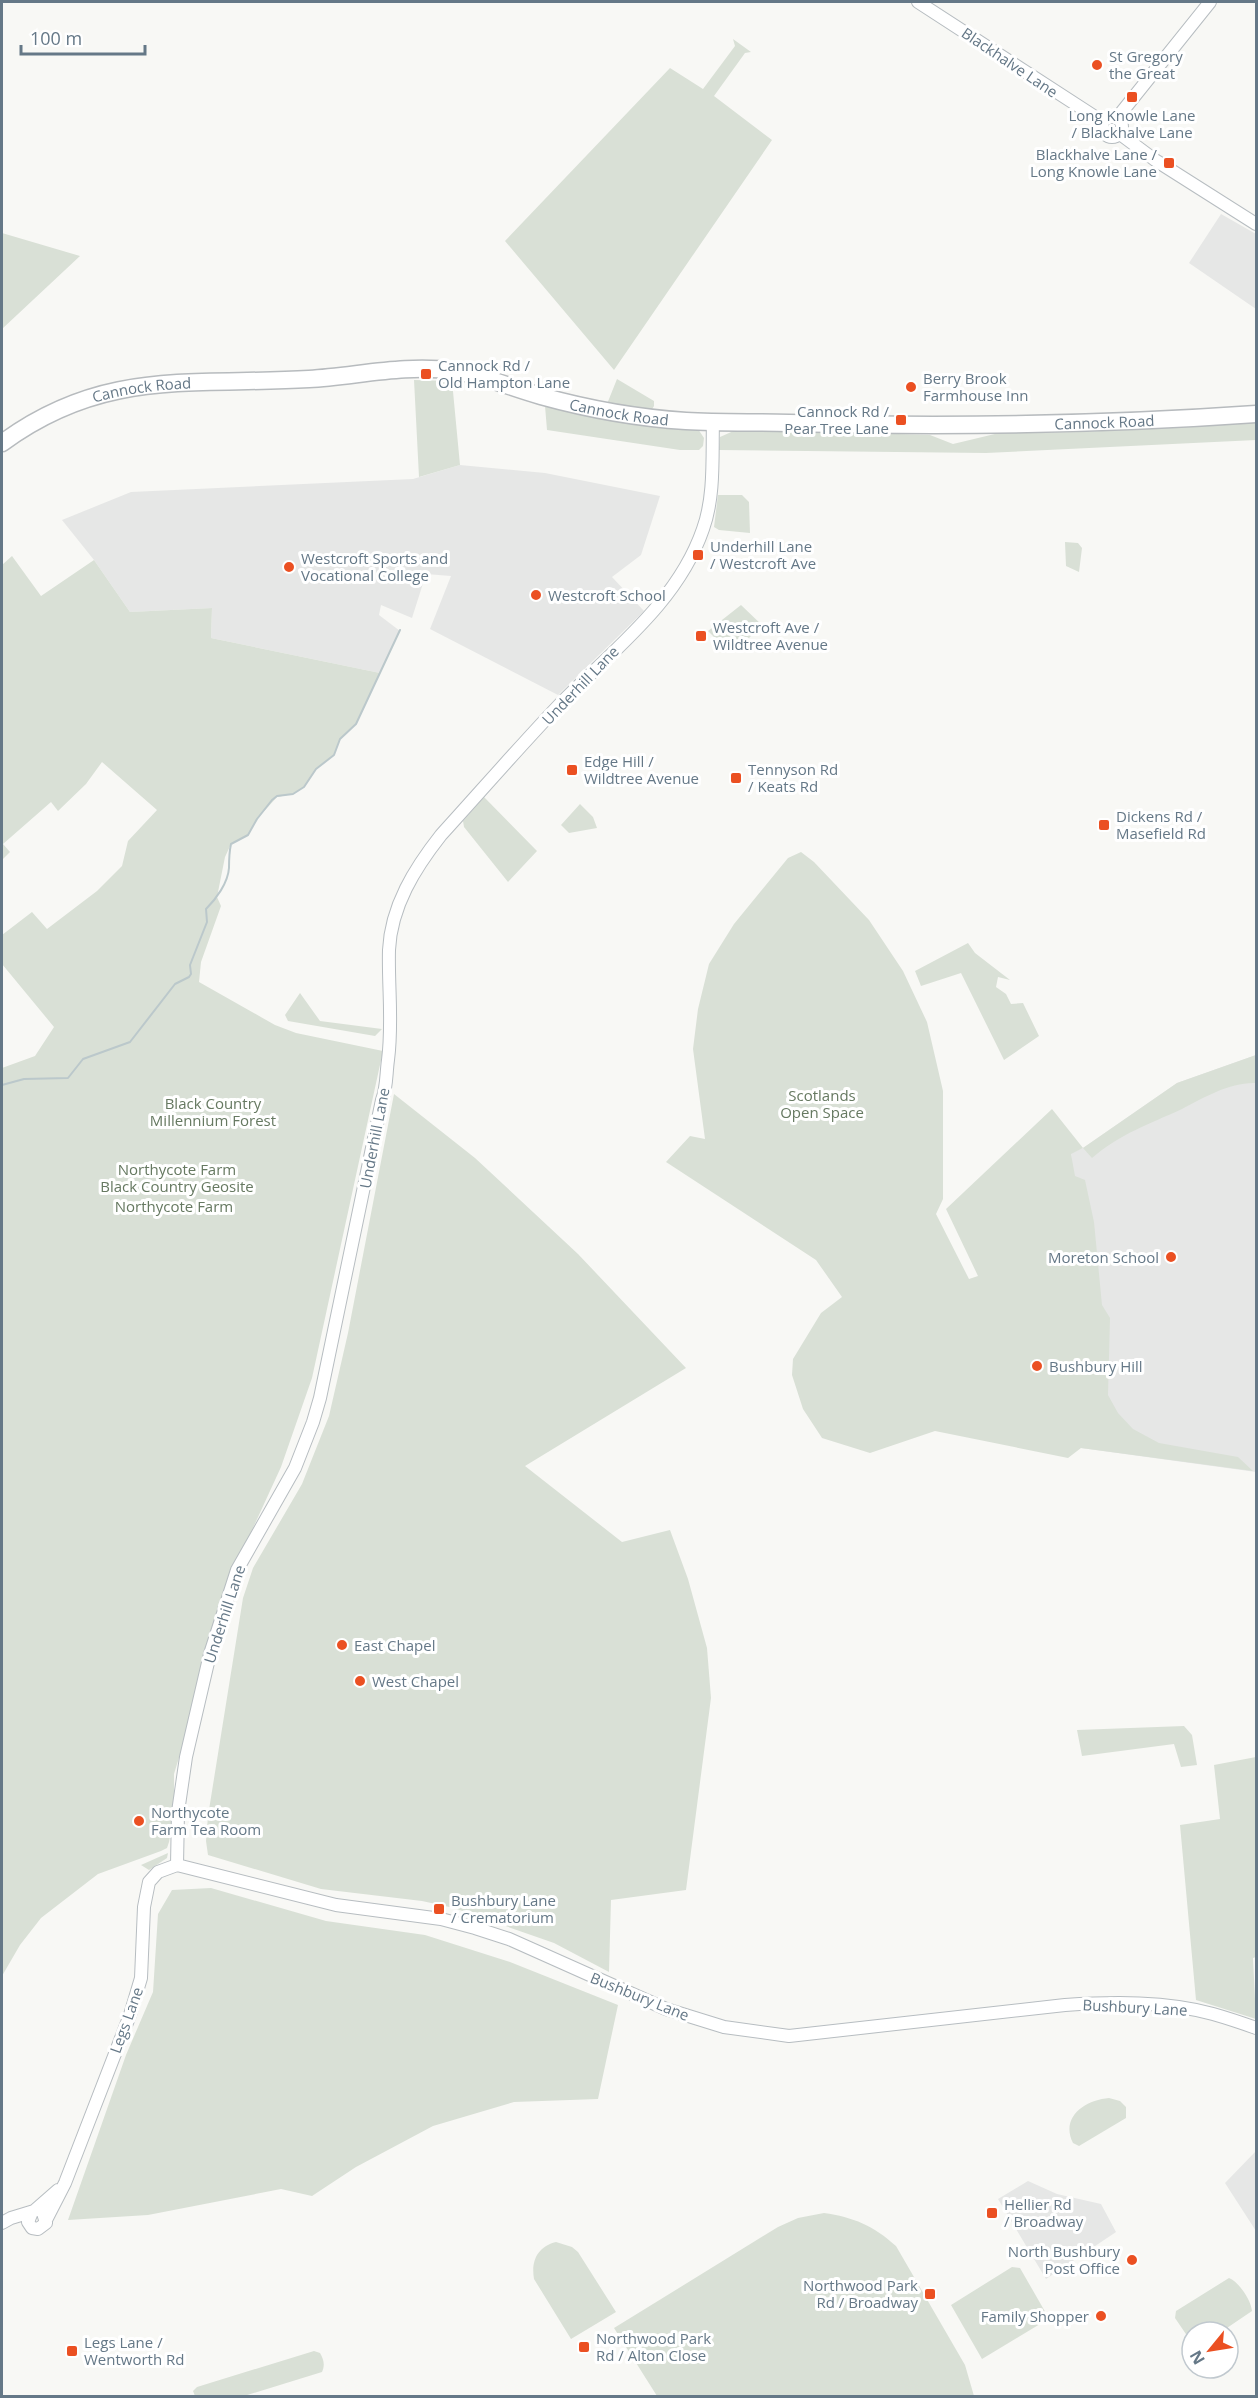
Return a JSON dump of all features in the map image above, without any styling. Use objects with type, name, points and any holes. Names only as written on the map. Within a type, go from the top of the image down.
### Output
[{"type":"highway","name":"Cannock Road","points":[[2,443],[51,411],[113,391],[164,383],[310,379],[421,368],[469,374],[546,397],[601,409],[661,418],[713,421],[967,426],[1257,414]]},
{"type":"street","name":"Blackhalve Lane","points":[[918,2],[1103,122]]},
{"type":"street","points":[[1118,118],[1210,2]]},
{"type":"street","points":[[1108,117],[1118,118],[1122,126],[1120,134],[1112,138],[1105,135],[1101,128],[1103,122],[1108,117]]},
{"type":"street","points":[[1120,134],[1138,149],[1257,224]]},
{"type":"street","name":"Underhill Lane","points":[[177,1865],[178,1812],[186,1757],[210,1654],[230,1586],[248,1548],[295,1468],[320,1398],[382,1100],[387,1089],[385,1081],[391,1040],[389,950],[399,903],[424,856],[441,835],[560,704],[666,598],[682,575],[704,528],[708,513],[713,421]]},
{"type":"street","name":"Bushbury Lane","points":[[177,1865],[336,1905],[441,1919],[475,1928],[509,1939],[666,2010],[724,2027],[789,2036],[1106,2002],[1174,2007],[1211,2013],[1257,2028]]},
{"type":"street","name":"Legs Lane","points":[[46,2220],[65,2183],[130,2014],[141,1978],[144,1907],[149,1882],[158,1872],[177,1865]]},
{"type":"street","name":"Legs Lane","points":[[33,2212],[65,2183]]},
{"type":"street","points":[[30,2226],[28,2219],[33,2212]]},
{"type":"street","points":[[33,2212],[42,2212],[46,2220],[41,2228],[34,2229],[30,2226],[2,2225],[11,2218],[33,2212]]},
{"type":"shaded area","points":[[1221,214],[1256,234],[1256,309],[1189,263]]},
{"type":"shaded area","name":"Westcroft Sports and Vocational College","points":[[460,465],[545,473],[660,496],[641,555],[612,577],[644,611],[558,695],[430,629],[451,576],[426,574],[412,618],[381,605],[379,615],[400,631],[380,673],[211,638],[212,608],[130,612],[94,560],[62,520],[131,492],[413,479]]},
{"type":"shaded area","name":"Moreton School","points":[[1256,1055],[1256,1472],[1081,1448],[1071,1153],[1083,1148],[1177,1083]]},
{"type":"shaded area","points":[[1256,2151],[1256,2231],[1225,2183]]},
{"type":"shaded area","points":[[1028,2181],[1057,2194],[1101,2204],[1116,2232],[1046,2279],[998,2199]]},
{"type":"green space","points":[[733,39],[751,52],[745,53],[714,96],[772,140],[614,370],[505,241],[670,68],[703,89],[735,46]]},
{"type":"green space","points":[[2,233],[80,256],[2,329]]},
{"type":"green space","points":[[617,379],[654,401],[651,411],[607,404]]},
{"type":"green space","points":[[414,380],[452,381],[460,465],[419,477]]},
{"type":"green space","points":[[545,406],[698,429],[704,438],[703,446],[699,450],[680,450],[547,430]]},
{"type":"green space","points":[[1256,422],[1256,440],[986,453],[719,450],[720,437],[738,429],[930,435],[953,444],[999,433],[1083,432]]},
{"type":"green space","points":[[718,495],[742,495],[749,502],[750,533],[719,530],[714,527]]},
{"type":"green space","points":[[1065,542],[1078,543],[1082,548],[1079,572],[1066,566]]},
{"type":"green space","name":"Northycote Farm","points":[[12,556],[41,596],[94,560],[130,612],[212,608],[211,638],[380,673],[356,724],[340,739],[334,755],[316,769],[304,787],[293,794],[277,797],[257,819],[248,835],[231,844],[225,857],[217,897],[221,906],[201,962],[199,982],[275,1025],[296,1033],[383,1051],[312,1378],[281,1467],[224,1591],[199,1692],[174,1774],[174,1817],[167,1848],[98,1874],[41,1918],[20,1945],[2,1976],[2,1068],[35,1056],[54,1027],[2,964],[2,935],[32,912],[47,929],[97,891],[122,866],[128,841],[157,810],[102,762],[86,784],[58,811],[51,802],[3,844],[10,852],[2,860],[2,565]]},
{"type":"green space","points":[[741,605],[765,628],[729,652],[708,631]]},
{"type":"green space","points":[[484,797],[537,851],[508,882],[464,827],[463,821]]},
{"type":"green space","points":[[580,804],[593,817],[597,828],[569,833],[561,825]]},
{"type":"green space","name":"Scotlands Open Space","points":[[801,852],[814,862],[869,920],[903,971],[927,1022],[943,1091],[943,1199],[936,1214],[969,1279],[978,1276],[946,1209],[1052,1109],[1083,1148],[1071,1154],[1075,1176],[1085,1180],[1094,1222],[1102,1305],[1110,1318],[1108,1395],[1118,1413],[1133,1429],[1159,1443],[1238,1457],[1253,1471],[1081,1448],[1068,1458],[935,1431],[870,1453],[822,1438],[803,1409],[792,1375],[793,1359],[821,1313],[842,1297],[816,1260],[666,1162],[690,1136],[705,1139],[693,1049],[698,1009],[709,964],[734,924],[788,858]]},
{"type":"green space","points":[[968,943],[975,953],[1010,980],[998,977],[996,987],[1006,994],[1011,1004],[1023,1003],[1039,1036],[1004,1060],[961,973],[921,986],[915,971]]},
{"type":"green space","points":[[300,993],[320,1021],[382,1029],[375,1036],[288,1021],[285,1015]]},
{"type":"green space","points":[[1256,1055],[1256,1083],[1237,1085],[1209,1095],[1124,1136],[1092,1158],[1083,1148],[1177,1083]]},
{"type":"green space","points":[[394,1094],[475,1158],[578,1254],[686,1368],[525,1466],[622,1542],[670,1530],[688,1579],[707,1648],[711,1698],[686,1890],[611,1900],[609,1972],[554,1943],[454,1908],[422,1901],[321,1889],[208,1855],[206,1841],[208,1816],[243,1598],[253,1568],[302,1484],[329,1416],[348,1333]]},
{"type":"green space","points":[[1184,1726],[1192,1735],[1197,1765],[1181,1767],[1174,1744],[1082,1756],[1077,1730]]},
{"type":"green space","points":[[1256,1757],[1256,1957],[1253,1958],[1256,2019],[1196,2000],[1180,1825],[1220,1819],[1214,1765]]},
{"type":"green space","points":[[168,1853],[167,1858],[149,1870],[141,1865]]},
{"type":"green space","points":[[211,1888],[326,1921],[425,1935],[510,1962],[618,2005],[598,2099],[514,2102],[433,2126],[356,2167],[312,2196],[281,2189],[148,2215],[68,2220],[126,2055],[153,1992],[158,1914],[172,1890]]},
{"type":"green space","points":[[1109,2098],[1120,2101],[1126,2107],[1126,2118],[1079,2146],[1073,2143],[1070,2134],[1072,2118],[1091,2102]]},
{"type":"green space","points":[[824,2213],[863,2224],[880,2233],[896,2246],[965,2365],[974,2396],[657,2396],[614,2328],[778,2227],[798,2218]]},
{"type":"green space","points":[[556,2242],[572,2247],[578,2252],[616,2312],[571,2339],[534,2279],[537,2256],[544,2247]]},
{"type":"green space","points":[[1012,2267],[1020,2268],[1047,2315],[1045,2321],[982,2359],[951,2305]]},
{"type":"green space","points":[[1229,2278],[1237,2283],[1244,2292],[1252,2311],[1239,2320],[1180,2320],[1180,2325],[1175,2318],[1176,2311]]},
{"type":"green space","points":[[314,2351],[320,2353],[322,2358],[324,2365],[322,2372],[244,2396],[195,2396],[193,2391],[197,2387]]},
{"type":"waterway","points":[[2,1085],[24,1079],[68,1078],[83,1059],[130,1042],[175,984],[189,977],[190,965],[207,922],[206,909],[217,896],[226,879],[231,844],[248,835],[272,800],[277,796],[293,794],[304,787],[316,769],[334,755],[340,739],[356,724],[400,630]]},
{"type":"place","name":"St Gregory the Great","points":[[1097,65]]},
{"type":"place","name":"Long Knowle Lane / Blackhalve Lane","points":[[1132,97]]},
{"type":"place","name":"Blackhalve Lane / Long Knowle Lane","points":[[1169,163]]},
{"type":"place","name":"Cannock Rd / Old Hampton Lane","points":[[426,374]]},
{"type":"place","name":"Berry Brook Farmhouse Inn","points":[[911,387]]},
{"type":"place","name":"Cannock Rd / Pear Tree Lane","points":[[901,420]]},
{"type":"place","name":"Underhill Lane / Westcroft Ave","points":[[698,555]]},
{"type":"place","name":"Westcroft Sports and Vocational College","points":[[289,567]]},
{"type":"place","name":"Westcroft School","points":[[536,595]]},
{"type":"place","name":"Westcroft Ave / Wildtree Avenue","points":[[701,636]]},
{"type":"place","name":"Edge Hill / Wildtree Avenue","points":[[572,770]]},
{"type":"place","name":"Tennyson Rd / Keats Rd","points":[[736,778]]},
{"type":"place","name":"Dickens Rd / Masefield Rd","points":[[1104,825]]},
{"type":"place","name":"Moreton School","points":[[1171,1257]]},
{"type":"place","name":"Bushbury Hill","points":[[1037,1366]]},
{"type":"place","name":"East Chapel","points":[[342,1645]]},
{"type":"place","name":"West Chapel","points":[[360,1681]]},
{"type":"place","name":"Northycote Farm Tea Room","points":[[139,1821]]},
{"type":"place","name":"Bushbury Lane / Crematorium","points":[[439,1909]]},
{"type":"place","name":"Hellier Rd / Broadway","points":[[992,2213]]},
{"type":"place","name":"North Bushbury Post Office","points":[[1132,2260]]},
{"type":"place","name":"Northwood Park Rd / Broadway","points":[[930,2294]]},
{"type":"place","name":"Family Shopper","points":[[1101,2316]]},
{"type":"place","name":"Northwood Park Rd / Alton Close","points":[[584,2347]]},
{"type":"place","name":"Legs Lane / Wentworth Rd","points":[[72,2351]]},
{"type":"park label","name":"Black Country Millennium Forest","points":[[213,1112]]},
{"type":"park label","name":"Northycote Farm Black Country Geosite","points":[[177,1178]]}]
